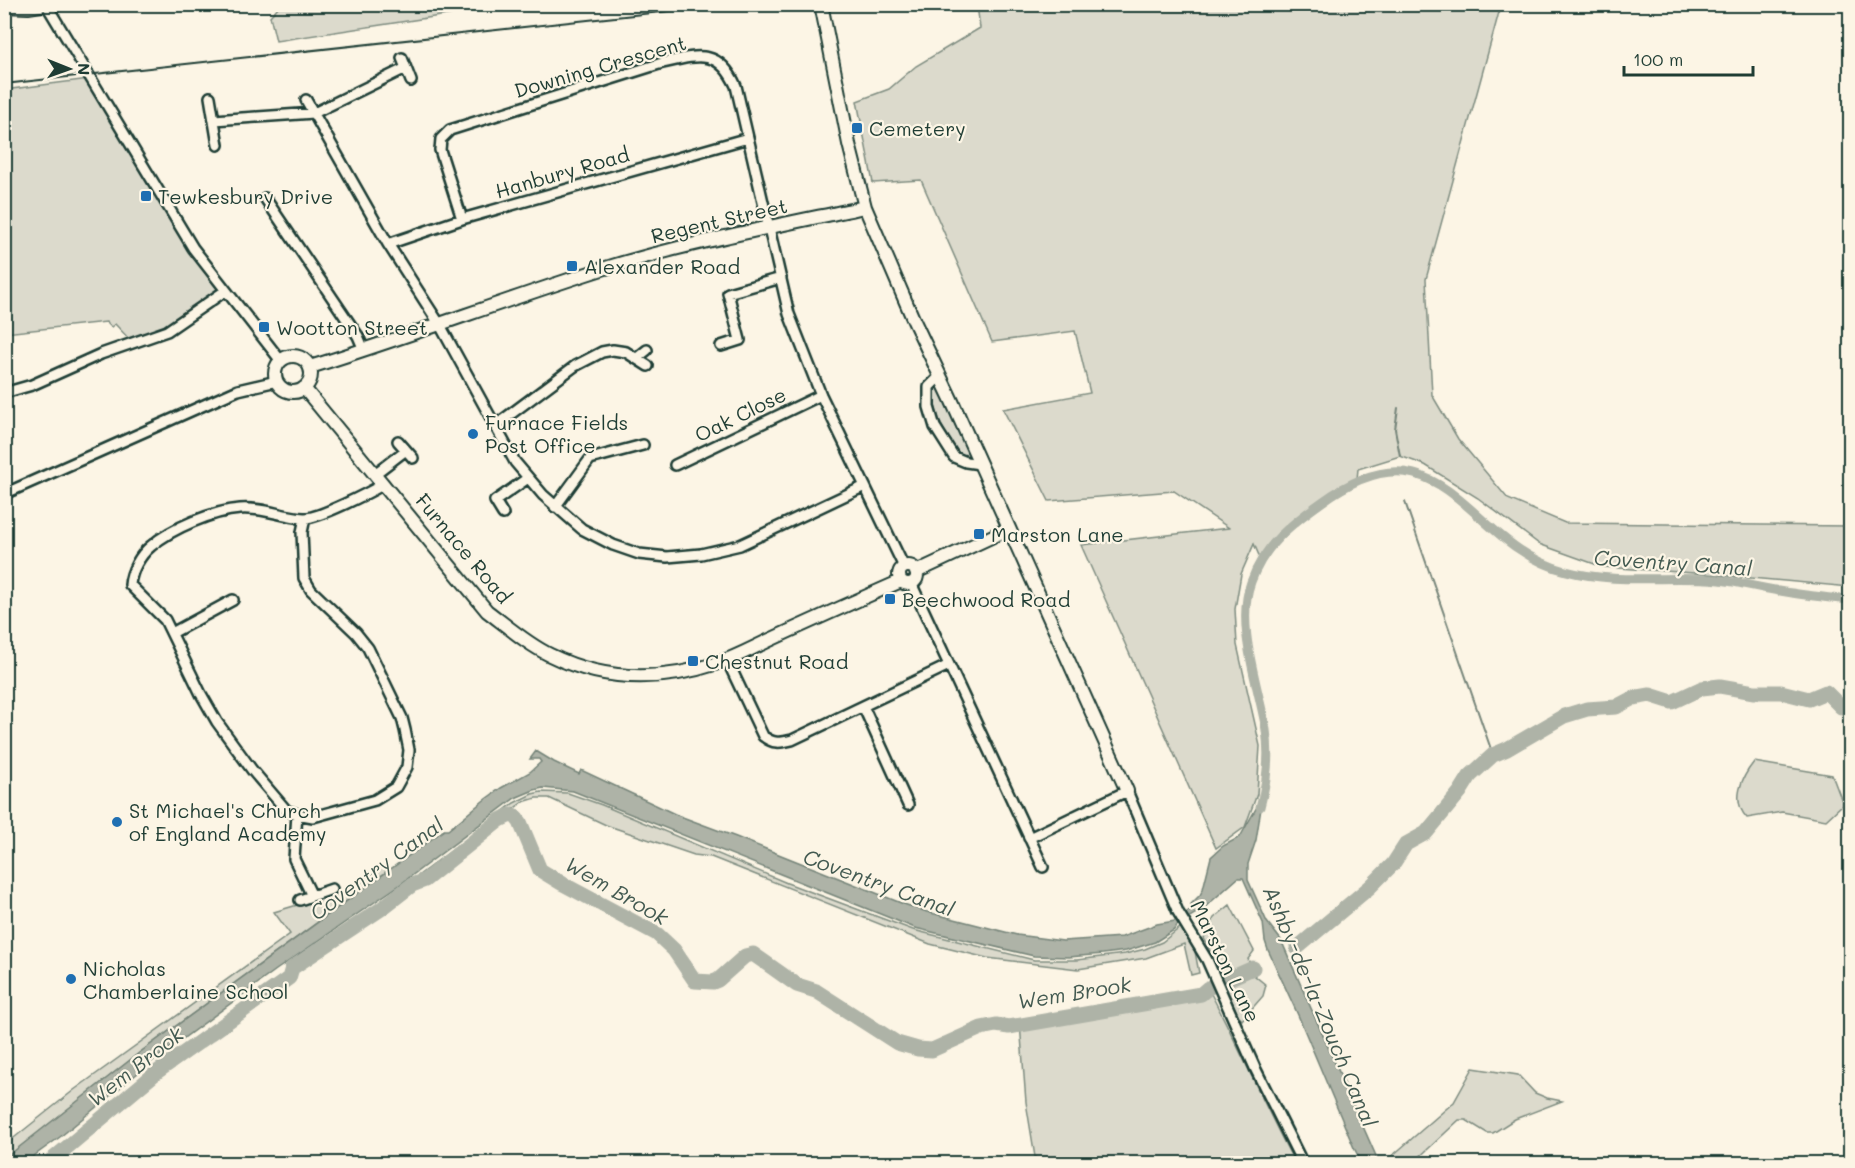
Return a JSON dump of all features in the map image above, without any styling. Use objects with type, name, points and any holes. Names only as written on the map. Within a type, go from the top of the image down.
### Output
[{"type":"main road","points":[[4,5],[41,4]]},
{"type":"street","points":[[46,4],[194,248],[281,361]]},
{"type":"street","name":"Marston Lane","points":[[820,4],[849,144],[865,207],[914,321],[1127,791],[1178,912],[1189,928],[1221,992],[1255,1068],[1303,1164]]},
{"type":"street","name":"Downing Crescent","points":[[462,219],[440,150],[441,139],[450,130],[659,64],[693,57],[711,58],[729,70],[736,86],[769,227]]},
{"type":"street","points":[[402,58],[411,81]]},
{"type":"street","points":[[214,120],[314,113],[406,68]]},
{"type":"street","points":[[210,97],[218,145]]},
{"type":"street","points":[[306,100],[388,244],[440,325],[515,462],[555,507],[582,529],[613,545],[639,554],[685,556],[740,545],[865,486]]},
{"type":"street","name":"Hanbury Road","points":[[388,244],[462,219],[748,138]]},
{"type":"street","points":[[265,198],[358,336],[364,350]]},
{"type":"street","name":"Regent Street","points":[[310,367],[601,270],[684,247],[865,207]]},
{"type":"street","points":[[769,227],[789,314],[821,395],[904,567],[912,567],[910,579],[1043,867]]},
{"type":"street","points":[[721,346],[740,340],[728,293],[781,278]]},
{"type":"street","points":[[4,393],[32,385],[72,365],[167,331],[225,291]]},
{"type":"street","points":[[496,425],[575,366],[602,352],[613,350],[626,352],[648,366]]},
{"type":"street","points":[[637,358],[647,350]]},
{"type":"street","points":[[294,356],[304,359],[310,367],[309,381],[304,388],[294,392],[289,391],[277,381],[275,370],[281,361],[294,356]]},
{"type":"street","points":[[940,376],[929,387],[929,407],[935,427],[954,457],[980,464]]},
{"type":"street","points":[[4,494],[238,390],[277,381]]},
{"type":"street","name":"Furnace Road","points":[[304,388],[487,610],[507,627],[548,655],[594,671],[634,677],[655,677],[689,672],[727,660],[910,579],[1008,529]]},
{"type":"street","name":"Oak Close","points":[[675,465],[821,395]]},
{"type":"street","points":[[398,441],[413,458]]},
{"type":"street","points":[[555,507],[590,459],[643,445]]},
{"type":"street","points":[[376,473],[406,450]]},
{"type":"street","points":[[503,514],[495,501],[528,478]]},
{"type":"street","points":[[305,518],[302,532],[304,578],[311,590],[356,633],[368,648],[402,718],[409,750],[407,767],[401,781],[389,793],[375,800],[313,817],[286,810],[252,770],[217,722],[165,620],[130,585],[135,567],[150,546],[182,526],[220,513],[241,509],[277,512],[305,518],[359,498],[384,484]]},
{"type":"street","points":[[172,633],[233,600]]},
{"type":"street","points":[[727,660],[763,736],[769,742],[780,743],[792,740],[949,665]]},
{"type":"street","points":[[863,706],[908,806]]},
{"type":"street","points":[[1029,838],[1127,791]]},
{"type":"street","points":[[297,814],[294,860],[312,896]]},
{"type":"street","points":[[300,900],[332,889]]},
{"type":"shaded area","points":[[281,4],[512,5],[276,41],[270,16]]},
{"type":"shaded area","points":[[977,5],[1501,5],[1426,279],[1432,395],[1458,439],[1508,499],[1565,523],[1850,526],[1850,587],[1603,567],[1539,544],[1478,498],[1425,465],[1400,456],[1358,469],[1357,479],[1287,527],[1261,560],[1254,544],[1241,574],[1235,609],[1237,645],[1260,746],[1257,794],[1245,827],[1216,848],[1081,545],[1229,528],[1174,491],[1049,501],[1003,409],[1090,393],[1075,331],[992,342],[921,180],[873,183],[857,101],[889,89],[916,66],[980,28]]},
{"type":"shaded area","points":[[89,79],[222,290],[166,329],[131,341],[115,324],[111,327],[106,322],[5,333],[4,90]]},
{"type":"shaded area","points":[[939,384],[974,459],[962,457],[942,425],[933,389]]},
{"type":"shaded area","points":[[1754,762],[1832,775],[1843,804],[1826,820],[1782,812],[1747,818],[1742,811],[1739,797],[1745,775]]},
{"type":"shaded area","points":[[541,792],[568,793],[602,805],[787,883],[913,930],[1034,960],[1077,960],[1125,954],[1162,942],[1181,927],[1186,929],[1194,946],[1199,973],[1191,975],[1184,944],[1146,958],[1078,969],[987,958],[930,944],[711,857],[694,855],[606,825],[549,798],[536,798],[523,802],[420,877],[411,881],[514,803]]},
{"type":"shaded area","points":[[384,865],[386,872],[139,1053],[5,1159],[5,1145],[74,1090],[290,934],[274,912],[354,888]]},
{"type":"shaded area","points":[[1230,905],[1254,951],[1248,959],[1255,976],[1266,985],[1263,996],[1242,1020],[1204,938],[1214,918]]},
{"type":"shaded area","points":[[1208,988],[1295,1163],[1036,1163],[1026,1102],[1020,1023],[1180,999],[1201,994]]},
{"type":"shaded area","points":[[1473,1068],[1518,1075],[1535,1093],[1562,1101],[1515,1119],[1493,1133],[1487,1133],[1466,1120],[1459,1120],[1413,1163],[1383,1163],[1381,1158],[1387,1159],[1392,1156],[1454,1102]]},
{"type":"water","points":[[536,751],[579,774],[581,770],[677,815],[901,903],[1017,935],[1063,941],[1122,937],[1157,924],[1175,921],[1191,909],[1191,904],[1200,895],[1211,857],[1223,846],[1240,837],[1263,796],[1256,840],[1248,864],[1248,880],[1267,922],[1281,940],[1376,1156],[1377,1163],[1362,1163],[1354,1148],[1268,950],[1263,923],[1243,878],[1238,878],[1203,909],[1178,924],[1174,930],[1155,942],[1126,951],[1103,954],[1069,957],[1034,956],[915,928],[573,791],[543,788],[515,798],[398,886],[276,970],[150,1063],[60,1137],[24,1163],[5,1163],[4,1159],[139,1053],[444,830],[448,830],[501,788],[530,772],[541,762],[539,759],[530,759]]},
{"type":"waterway","points":[[1398,408],[1395,429],[1400,456]]},
{"type":"waterway","name":"Coventry Canal","points":[[1260,807],[1266,779],[1268,749],[1247,636],[1247,599],[1251,582],[1263,557],[1289,527],[1322,502],[1363,478],[1398,472],[1426,478],[1452,494],[1503,537],[1532,557],[1566,571],[1605,578],[1720,580],[1783,592],[1850,600]]},
{"type":"waterway","points":[[1405,502],[1493,755]]},
{"type":"waterway","name":"Wem Brook","points":[[1297,948],[1370,887],[1393,864],[1406,844],[1426,833],[1460,792],[1470,776],[1493,755],[1564,716],[1587,709],[1616,707],[1633,698],[1650,695],[1672,702],[1702,688],[1720,686],[1754,692],[1781,692],[1809,699],[1826,692],[1841,707],[1850,707]]},
{"type":"waterway","name":"Wem Brook","points":[[47,1164],[157,1072],[289,978],[292,968],[381,909],[412,885],[425,880],[500,820],[510,815],[516,817],[520,822],[540,870],[657,934],[674,950],[695,981],[718,980],[745,956],[753,954],[797,985],[816,991],[897,1043],[918,1049],[932,1050],[981,1028],[996,1025],[1009,1027],[1201,994],[1208,988],[1253,968]]},
{"type":"railway","points":[[4,84],[734,4]]},
{"type":"place","name":"Cemetery","points":[[857,128]]},
{"type":"place","name":"Tewkesbury Drive","points":[[146,196]]},
{"type":"place","name":"Alexander Road","points":[[572,266]]},
{"type":"place","name":"Wootton Street","points":[[264,327]]},
{"type":"place","name":"Furnace Fields Post Office","points":[[473,434]]},
{"type":"place","name":"Marston Lane","points":[[979,534]]},
{"type":"place","name":"Beechwood Road","points":[[890,599]]},
{"type":"place","name":"Chestnut Road","points":[[693,661]]},
{"type":"place","name":"St Michael's Church of England Academy","points":[[117,822]]},
{"type":"place","name":"Nicholas Chamberlaine School","points":[[71,979]]},
{"type":"water label","name":"Ashby-de-la-Zouch Canal","points":[[1321,1006]]}]
